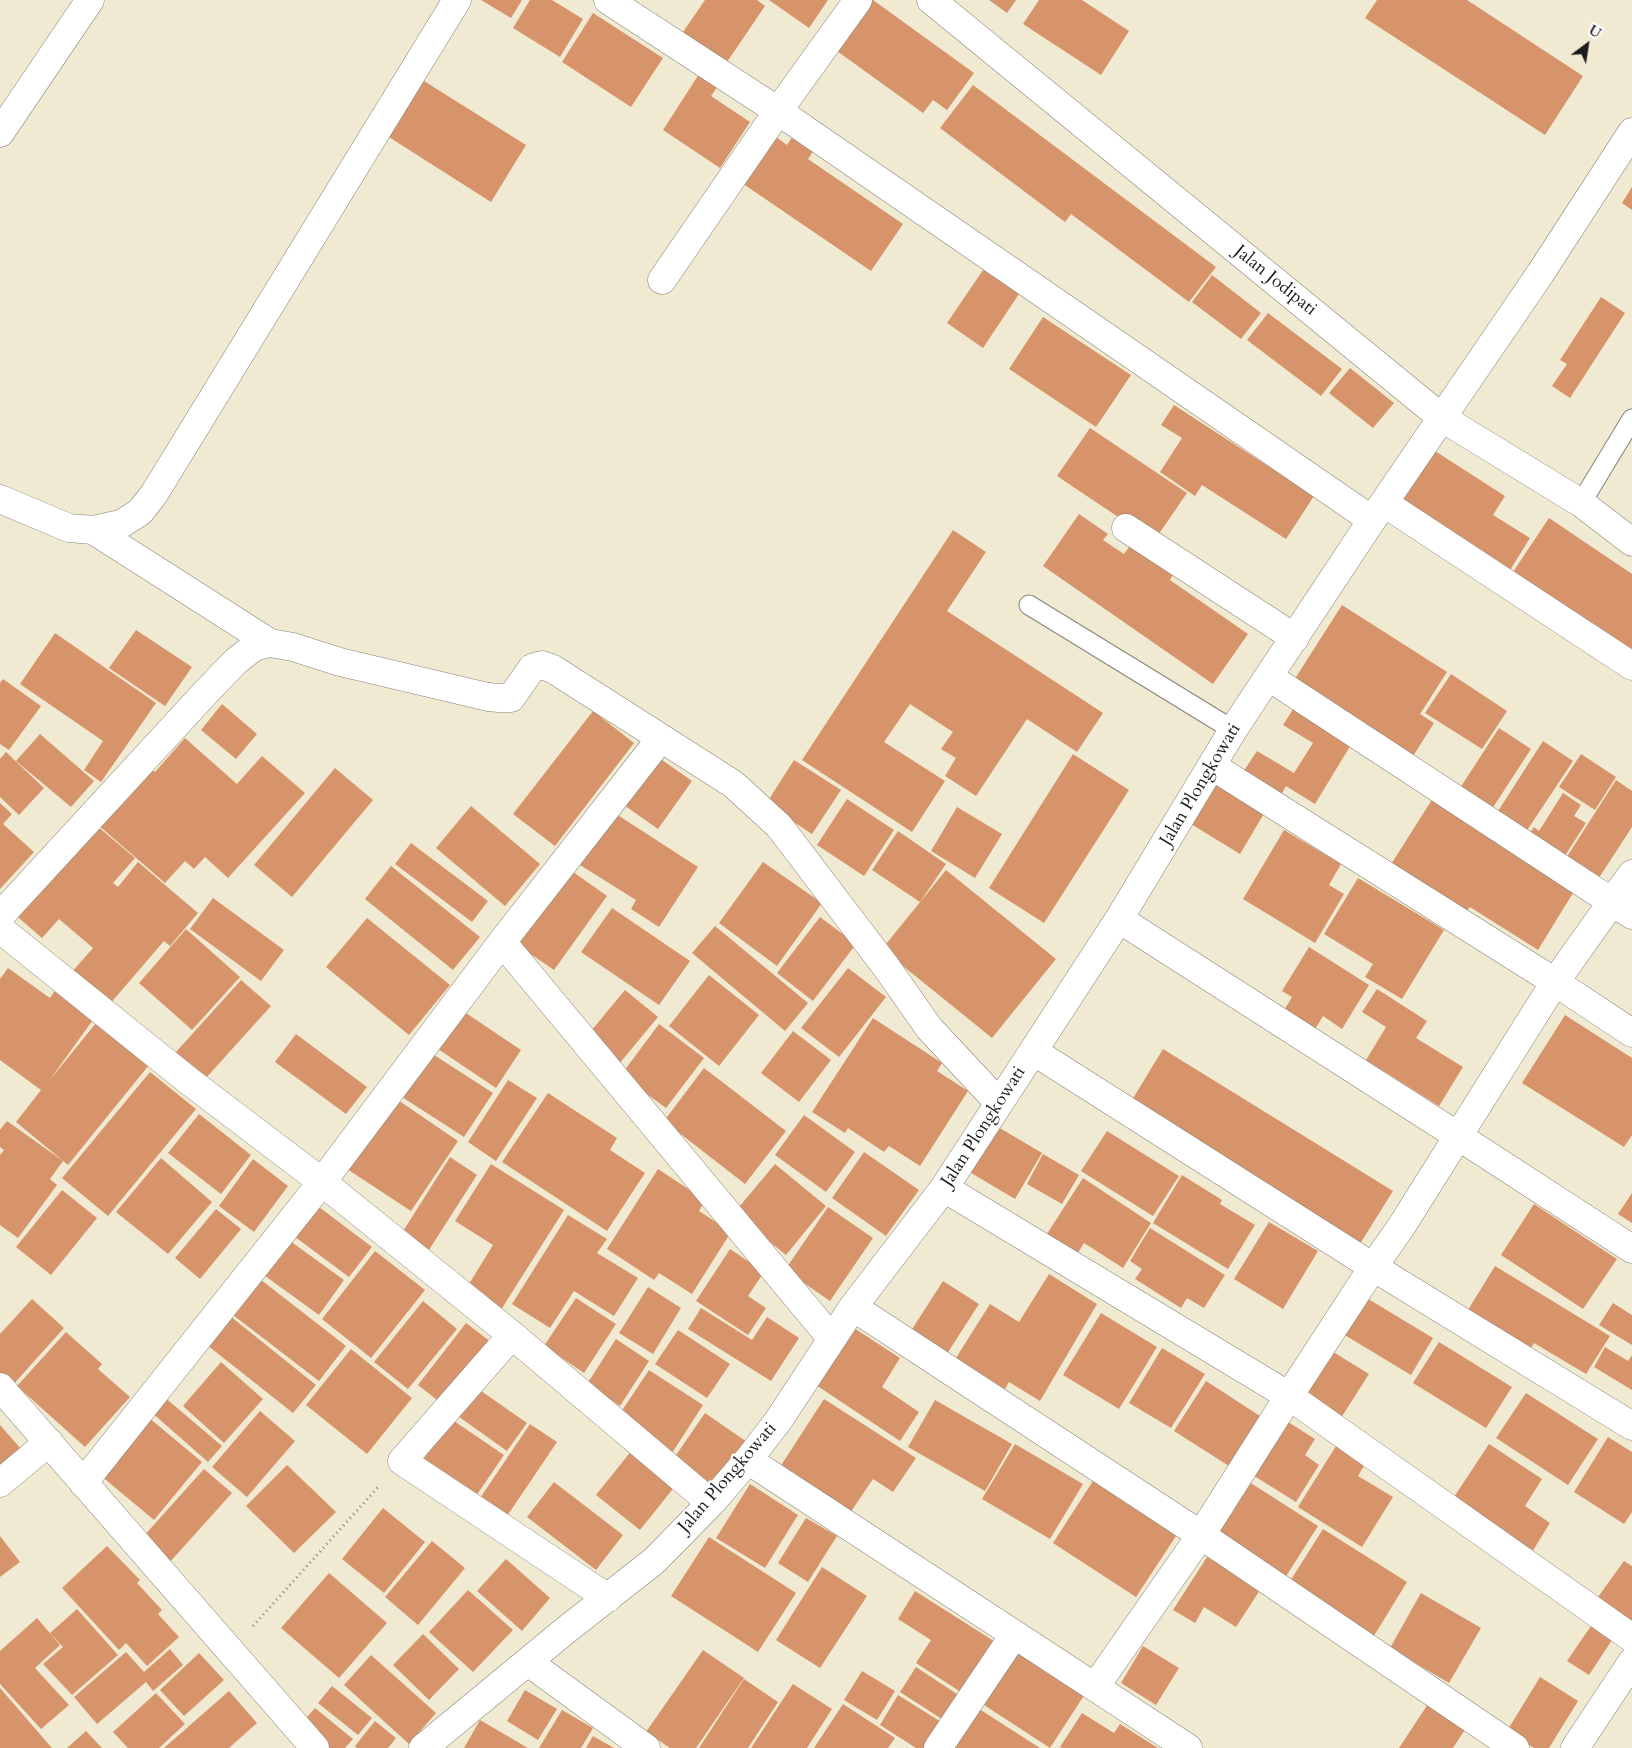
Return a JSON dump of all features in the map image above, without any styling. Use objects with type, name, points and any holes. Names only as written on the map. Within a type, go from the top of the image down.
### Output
[{"type":"street","points":[[0,133],[90,0]]},
{"type":"street","points":[[0,500],[68,528],[93,530],[121,524],[140,512],[154,494],[457,0]]},
{"type":"street","points":[[608,0],[778,111],[1378,512],[1632,666]]},
{"type":"street","points":[[662,280],[778,111],[858,0]]},
{"type":"street","name":"Jalan Jodipati","points":[[932,0],[1442,418],[1581,503],[1632,542]]},
{"type":"street","name":"Jalan Plongkowati","points":[[423,1748],[566,1630],[654,1561],[711,1503],[778,1421],[853,1307],[944,1188],[1119,919],[1233,730],[1540,274],[1632,132]]},
{"type":"street","points":[[1126,528],[1295,638]]},
{"type":"street","points":[[93,530],[270,643],[293,647],[340,662],[494,698],[511,698],[532,668],[542,665],[553,669],[733,784],[780,826],[887,968],[929,1028],[999,1104]]},
{"type":"street","points":[[0,916],[236,661],[254,647],[270,643]]},
{"type":"street","points":[[1269,677],[1622,908]]},
{"type":"street","points":[[83,1483],[322,1182],[502,942],[661,738]]},
{"type":"street","points":[[1212,766],[1555,982],[1632,1033]]},
{"type":"street","points":[[1095,1688],[1201,1535],[1289,1396],[1401,1227],[1555,982],[1622,908],[1632,874]]},
{"type":"street","points":[[1119,919],[1632,1249]]},
{"type":"street","points":[[0,930],[189,1081],[322,1182],[512,1335],[711,1503]]},
{"type":"street","points":[[502,942],[832,1339]]},
{"type":"street","points":[[1033,1051],[1373,1267],[1632,1426]]},
{"type":"street","points":[[944,1188],[1289,1396],[1632,1638]]},
{"type":"street","points":[[853,1307],[1201,1535],[1515,1748]]},
{"type":"street","points":[[512,1335],[402,1461],[608,1598]]},
{"type":"street","points":[[0,1387],[314,1748]]},
{"type":"street","points":[[0,1483],[49,1442]]},
{"type":"street","points":[[748,1460],[1188,1748]]},
{"type":"street","points":[[938,1748],[1014,1635]]},
{"type":"street","points":[[528,1662],[646,1748]]},
{"type":"street","points":[[1575,1748],[1632,1662]]},
{"type":"lane","points":[[1581,503],[1632,419]]},
{"type":"lane","points":[[1029,605],[1233,730]]},
{"type":"path","points":[[230,1651],[402,1461]]},
{"type":"building","points":[[481,0],[522,0],[511,18]]},
{"type":"building","points":[[530,0],[552,0],[583,19],[560,57],[513,28]]},
{"type":"building","points":[[705,0],[757,0],[765,6],[727,62],[683,32]]},
{"type":"building","points":[[769,0],[828,0],[809,28]]},
{"type":"building","points":[[864,0],[873,0],[974,73],[947,110],[933,100],[923,113],[830,46]]},
{"type":"building","points":[[989,0],[1016,0],[1007,13]]},
{"type":"building","points":[[1039,0],[1082,0],[1129,31],[1101,75],[1023,24]]},
{"type":"building","points":[[1377,0],[1467,0],[1583,76],[1545,135],[1365,18]]},
{"type":"building","points":[[593,13],[663,58],[631,107],[562,62]]},
{"type":"building","points":[[701,71],[720,83],[711,96],[750,122],[720,168],[663,130]]},
{"type":"building","points":[[416,76],[526,145],[491,202],[381,132]]},
{"type":"building","points":[[973,85],[1216,267],[1189,302],[1071,214],[1065,222],[940,128]]},
{"type":"building","points":[[768,131],[787,145],[793,136],[814,150],[808,159],[903,224],[871,271],[736,179]]},
{"type":"building","points":[[1632,187],[1632,210],[1622,203]]},
{"type":"building","points":[[983,270],[1019,294],[983,348],[947,323]]},
{"type":"building","points":[[1212,275],[1261,313],[1241,339],[1192,302]]},
{"type":"building","points":[[1601,297],[1625,313],[1570,398],[1552,386],[1567,364],[1560,360]]},
{"type":"building","points":[[1268,313],[1342,369],[1321,396],[1247,340]]},
{"type":"building","points":[[1043,317],[1131,375],[1096,427],[1009,369]]},
{"type":"building","points":[[1350,368],[1394,403],[1373,428],[1329,393]]},
{"type":"building","points":[[1174,405],[1314,496],[1286,539],[1202,485],[1195,496],[1160,472],[1182,438],[1161,425]]},
{"type":"building","points":[[1090,428],[1187,493],[1154,541],[1057,476]]},
{"type":"building","points":[[1435,451],[1505,496],[1493,515],[1530,538],[1507,575],[1399,505]]},
{"type":"building","points":[[1079,514],[1108,534],[1103,540],[1124,554],[1132,543],[1174,573],[1170,580],[1248,634],[1213,684],[1043,566]]},
{"type":"building","points":[[1549,518],[1632,574],[1632,656],[1511,575]]},
{"type":"building","points":[[953,530],[986,552],[947,611],[1103,713],[1077,752],[1027,719],[976,796],[945,776],[956,758],[941,749],[953,732],[910,704],[884,742],[945,781],[912,832],[802,760]]},
{"type":"building","points":[[1342,605],[1447,672],[1420,714],[1434,723],[1408,764],[1289,688]]},
{"type":"building","points":[[136,630],[192,667],[165,706],[109,668]]},
{"type":"building","points":[[55,633],[156,703],[101,782],[84,770],[103,741],[20,684]]},
{"type":"building","points":[[1451,674],[1507,711],[1482,749],[1425,713]]},
{"type":"building","points":[[3,679],[41,706],[9,750],[0,744],[0,683]]},
{"type":"building","points":[[1297,703],[1355,738],[1315,804],[1286,786],[1281,795],[1243,772],[1257,751],[1294,773],[1313,743],[1283,725]]},
{"type":"building","points":[[222,704],[257,734],[236,759],[201,730]]},
{"type":"building","points":[[593,711],[634,743],[555,846],[513,814]]},
{"type":"building","points":[[1499,728],[1531,749],[1492,809],[1460,788]]},
{"type":"building","points":[[40,734],[94,781],[71,807],[16,761]]},
{"type":"building","points":[[185,738],[237,784],[262,756],[305,793],[228,878],[205,857],[194,869],[185,861],[165,883],[97,824],[149,766],[155,772]]},
{"type":"building","points":[[1543,741],[1573,761],[1522,838],[1493,819]]},
{"type":"building","points":[[6,752],[44,788],[19,815],[0,797],[0,759]]},
{"type":"building","points":[[1073,754],[1129,790],[1044,923],[989,888]]},
{"type":"building","points":[[1581,754],[1616,777],[1595,810],[1559,787]]},
{"type":"building","points":[[655,755],[692,781],[658,829],[621,803]]},
{"type":"building","points":[[794,760],[841,790],[812,834],[766,804]]},
{"type":"building","points":[[335,768],[373,800],[292,897],[254,865]]},
{"type":"building","points":[[1616,780],[1632,791],[1632,827],[1593,887],[1561,866]]},
{"type":"building","points":[[1215,783],[1265,812],[1240,854],[1191,824]]},
{"type":"building","points":[[1563,793],[1581,805],[1574,816],[1586,823],[1559,865],[1523,843],[1534,827],[1539,831]]},
{"type":"building","points":[[1433,798],[1576,888],[1538,950],[1470,907],[1465,913],[1390,866]]},
{"type":"building","points":[[847,799],[894,830],[864,876],[817,845]]},
{"type":"building","points":[[0,803],[12,814],[3,824],[34,852],[0,889]]},
{"type":"building","points":[[471,806],[540,864],[505,906],[436,848]]},
{"type":"building","points":[[957,807],[1002,834],[975,878],[931,851]]},
{"type":"building","points":[[613,812],[698,867],[659,927],[631,909],[636,900],[580,865]]},
{"type":"building","points":[[90,820],[135,858],[113,883],[118,887],[138,862],[198,913],[170,946],[164,941],[109,1005],[71,973],[93,948],[59,919],[42,938],[12,912]]},
{"type":"building","points":[[1284,830],[1341,864],[1329,885],[1344,894],[1315,943],[1243,899]]},
{"type":"building","points":[[898,831],[946,864],[920,902],[872,870]]},
{"type":"building","points":[[411,843],[488,901],[472,922],[395,864]]},
{"type":"building","points":[[763,862],[822,903],[777,966],[719,923]]},
{"type":"building","points":[[391,866],[480,937],[453,970],[365,899]]},
{"type":"building","points":[[569,869],[607,896],[554,970],[516,944]]},
{"type":"building","points":[[946,870],[1056,959],[992,1038],[882,949]]},
{"type":"building","points":[[1358,878],[1444,930],[1402,999],[1365,977],[1373,964],[1324,934]]},
{"type":"building","points":[[213,898],[284,950],[261,981],[190,929]]},
{"type":"building","points":[[612,908],[690,961],[659,1005],[581,952]]},
{"type":"building","points":[[820,917],[856,944],[813,1001],[777,973]]},
{"type":"building","points":[[367,918],[450,985],[409,1035],[326,967]]},
{"type":"building","points":[[715,926],[808,1003],[785,1031],[692,953]]},
{"type":"building","points":[[186,929],[240,977],[192,1030],[139,983]]},
{"type":"building","points":[[1309,947],[1369,985],[1342,1029],[1323,1016],[1314,1031],[1283,1012],[1292,997],[1282,991]]},
{"type":"building","points":[[8,968],[50,998],[56,989],[95,1017],[49,1081],[96,1023],[149,1065],[68,1165],[16,1122],[41,1090],[0,1060],[0,979]]},
{"type":"building","points":[[848,968],[886,997],[839,1057],[801,1028]]},
{"type":"building","points":[[709,975],[759,1015],[719,1066],[669,1026]]},
{"type":"building","points":[[241,980],[271,1006],[205,1079],[176,1052]]},
{"type":"building","points":[[1377,989],[1427,1021],[1416,1038],[1463,1067],[1439,1106],[1366,1060],[1386,1027],[1362,1012]]},
{"type":"building","points":[[625,990],[658,1017],[619,1064],[586,1037]]},
{"type":"building","points":[[460,1009],[521,1050],[496,1088],[435,1047]]},
{"type":"building","points":[[1565,1015],[1632,1058],[1632,1135],[1624,1147],[1522,1083]]},
{"type":"building","points":[[873,1018],[942,1063],[937,1071],[968,1091],[920,1166],[889,1146],[884,1152],[848,1128],[845,1133],[812,1112]]},
{"type":"building","points":[[659,1024],[704,1058],[666,1108],[621,1075]]},
{"type":"building","points":[[793,1031],[831,1060],[799,1102],[761,1073]]},
{"type":"building","points":[[296,1034],[367,1087],[346,1114],[275,1062]]},
{"type":"building","points":[[1163,1049],[1393,1191],[1358,1247],[1129,1105]]},
{"type":"building","points":[[431,1053],[493,1093],[464,1137],[402,1097]]},
{"type":"building","points":[[704,1068],[786,1131],[745,1184],[664,1121]]},
{"type":"building","points":[[150,1072],[196,1109],[108,1216],[62,1178]]},
{"type":"building","points":[[508,1080],[537,1098],[496,1161],[468,1142]]},
{"type":"building","points":[[548,1093],[617,1138],[610,1150],[645,1173],[607,1231],[502,1162]]},
{"type":"building","points":[[395,1098],[458,1141],[411,1211],[347,1169]]},
{"type":"building","points":[[199,1114],[251,1155],[221,1194],[168,1153]]},
{"type":"building","points":[[804,1115],[855,1152],[826,1192],[775,1155]]},
{"type":"building","points":[[7,1121],[63,1161],[50,1179],[57,1185],[18,1238],[0,1225],[0,1155],[4,1150],[0,1147],[0,1130]]},
{"type":"building","points":[[993,1124],[1042,1153],[1015,1199],[966,1170]]},
{"type":"building","points":[[1107,1131],[1179,1176],[1153,1216],[1081,1171]]},
{"type":"building","points":[[864,1152],[919,1190],[886,1236],[832,1198]]},
{"type":"building","points":[[1043,1154],[1079,1175],[1062,1204],[1027,1184]]},
{"type":"building","points":[[450,1157],[477,1175],[427,1253],[400,1236]]},
{"type":"building","points":[[161,1158],[212,1202],[168,1254],[116,1212]]},
{"type":"building","points":[[253,1159],[288,1186],[254,1232],[219,1206]]},
{"type":"building","points":[[491,1164],[564,1210],[499,1313],[464,1292],[493,1245],[455,1221]]},
{"type":"building","points":[[775,1164],[826,1206],[786,1255],[734,1213]]},
{"type":"building","points":[[658,1169],[705,1200],[699,1211],[731,1232],[692,1294],[659,1273],[654,1280],[607,1249]]},
{"type":"building","points":[[1182,1175],[1222,1200],[1220,1204],[1255,1225],[1228,1269],[1153,1223]]},
{"type":"building","points":[[1083,1178],[1151,1223],[1123,1268],[1084,1243],[1076,1256],[1045,1237]]},
{"type":"building","points":[[62,1190],[97,1218],[51,1275],[16,1247]]},
{"type":"building","points":[[1632,1193],[1632,1223],[1618,1214]]},
{"type":"building","points":[[315,1204],[372,1247],[349,1277],[291,1234]]},
{"type":"building","points":[[1534,1204],[1617,1259],[1583,1309],[1501,1255]]},
{"type":"building","points":[[828,1207],[873,1238],[830,1301],[785,1270]]},
{"type":"building","points":[[216,1209],[241,1229],[200,1279],[175,1258]]},
{"type":"building","points":[[568,1215],[607,1239],[597,1253],[638,1278],[614,1316],[574,1291],[550,1328],[512,1304]]},
{"type":"building","points":[[1269,1222],[1318,1251],[1283,1309],[1234,1279]]},
{"type":"building","points":[[1150,1228],[1225,1275],[1204,1308],[1187,1298],[1181,1308],[1135,1279],[1142,1269],[1130,1261]]},
{"type":"building","points":[[286,1238],[344,1280],[319,1315],[261,1273]]},
{"type":"building","points":[[730,1249],[764,1272],[748,1296],[766,1308],[748,1335],[696,1301]]},
{"type":"building","points":[[375,1251],[425,1290],[371,1358],[322,1319]]},
{"type":"building","points":[[1495,1266],[1610,1336],[1586,1374],[1534,1343],[1526,1357],[1463,1318]]},
{"type":"building","points":[[1049,1274],[1097,1304],[1040,1401],[1009,1382],[1005,1389],[956,1358],[990,1304],[1019,1322]]},
{"type":"building","points":[[260,1279],[346,1346],[319,1381],[233,1315]]},
{"type":"building","points":[[943,1281],[979,1304],[943,1360],[907,1337]]},
{"type":"building","points":[[648,1287],[681,1308],[653,1354],[619,1333]]},
{"type":"building","points":[[1360,1294],[1433,1338],[1411,1375],[1338,1331]]},
{"type":"building","points":[[576,1298],[616,1324],[584,1373],[544,1346]]},
{"type":"building","points":[[32,1299],[64,1328],[11,1387],[0,1377],[0,1334]]},
{"type":"building","points":[[423,1301],[457,1329],[408,1389],[374,1362]]},
{"type":"building","points":[[1613,1303],[1632,1315],[1632,1345],[1599,1325]]},
{"type":"building","points":[[701,1308],[752,1340],[767,1317],[799,1338],[771,1381],[688,1329]]},
{"type":"building","points":[[1101,1313],[1157,1347],[1119,1409],[1063,1375]]},
{"type":"building","points":[[230,1316],[316,1385],[293,1413],[207,1345]]},
{"type":"building","points":[[466,1323],[495,1345],[446,1407],[418,1385]]},
{"type":"building","points":[[854,1328],[900,1358],[882,1387],[919,1412],[900,1441],[816,1385]]},
{"type":"building","points":[[678,1330],[730,1364],[707,1398],[655,1364]]},
{"type":"building","points":[[66,1332],[102,1364],[98,1369],[130,1397],[85,1447],[17,1386]]},
{"type":"building","points":[[616,1339],[649,1361],[620,1406],[587,1384]]},
{"type":"building","points":[[1439,1342],[1512,1387],[1486,1428],[1413,1383]]},
{"type":"building","points":[[1605,1347],[1628,1361],[1632,1355],[1632,1390],[1594,1367]]},
{"type":"building","points":[[1162,1348],[1205,1374],[1171,1428],[1129,1403]]},
{"type":"building","points":[[351,1349],[412,1398],[367,1454],[306,1405]]},
{"type":"building","points":[[1330,1350],[1369,1374],[1339,1421],[1301,1396]]},
{"type":"building","points":[[221,1362],[263,1399],[224,1443],[183,1406]]},
{"type":"building","points":[[649,1370],[703,1405],[672,1453],[617,1418]]},
{"type":"building","points":[[1206,1381],[1260,1416],[1229,1466],[1174,1431]]},
{"type":"building","points":[[474,1386],[527,1423],[507,1451],[455,1414]]},
{"type":"building","points":[[1526,1393],[1598,1439],[1568,1485],[1496,1438]]},
{"type":"building","points":[[163,1396],[222,1446],[208,1462],[150,1411]]},
{"type":"building","points":[[824,1399],[916,1458],[893,1492],[873,1479],[850,1513],[780,1467]]},
{"type":"building","points":[[935,1400],[1012,1444],[985,1491],[908,1447]]},
{"type":"building","points":[[260,1411],[295,1441],[247,1497],[212,1467]]},
{"type":"building","points":[[705,1413],[747,1442],[713,1490],[672,1461]]},
{"type":"building","points":[[148,1417],[202,1462],[154,1520],[100,1475]]},
{"type":"building","points":[[451,1419],[504,1455],[472,1502],[419,1466]]},
{"type":"building","points":[[1285,1420],[1315,1439],[1305,1455],[1319,1465],[1296,1502],[1251,1474]]},
{"type":"building","points":[[530,1424],[557,1442],[503,1522],[476,1504]]},
{"type":"building","points":[[0,1425],[21,1449],[0,1468]]},
{"type":"building","points":[[1608,1437],[1632,1452],[1632,1512],[1624,1524],[1574,1492]]},
{"type":"building","points":[[1015,1444],[1083,1484],[1050,1539],[982,1499]]},
{"type":"building","points":[[1489,1444],[1542,1479],[1525,1506],[1550,1523],[1532,1552],[1452,1500]]},
{"type":"building","points":[[1336,1446],[1365,1464],[1358,1476],[1393,1497],[1362,1547],[1298,1507]]},
{"type":"building","points":[[632,1450],[676,1485],[640,1530],[596,1495]]},
{"type":"building","points":[[287,1465],[336,1512],[294,1553],[246,1506]]},
{"type":"building","points":[[204,1469],[232,1493],[169,1563],[142,1538]]},
{"type":"building","points":[[1246,1480],[1318,1526],[1283,1581],[1211,1534]]},
{"type":"building","points":[[1093,1481],[1176,1536],[1136,1597],[1053,1543]]},
{"type":"building","points":[[554,1482],[623,1535],[596,1570],[527,1517]]},
{"type":"building","points":[[750,1484],[798,1515],[765,1568],[716,1538]]},
{"type":"building","points":[[383,1508],[425,1542],[384,1593],[342,1559]]},
{"type":"building","points":[[806,1518],[837,1536],[808,1582],[778,1563]]},
{"type":"building","points":[[1323,1529],[1407,1582],[1372,1639],[1287,1586]]},
{"type":"building","points":[[0,1536],[20,1562],[0,1577]]},
{"type":"building","points":[[709,1537],[796,1593],[758,1652],[671,1596]]},
{"type":"building","points":[[432,1541],[465,1568],[418,1625],[385,1597]]},
{"type":"building","points":[[107,1546],[140,1580],[137,1583],[162,1610],[158,1614],[179,1637],[147,1666],[126,1643],[119,1650],[62,1588]]},
{"type":"building","points":[[1207,1557],[1260,1590],[1236,1627],[1204,1607],[1195,1623],[1173,1610]]},
{"type":"building","points":[[506,1559],[550,1598],[522,1631],[477,1591]]},
{"type":"building","points":[[1624,1561],[1632,1566],[1632,1621],[1598,1597]]},
{"type":"building","points":[[822,1567],[867,1596],[820,1668],[776,1640]]},
{"type":"building","points":[[329,1573],[387,1623],[339,1678],[281,1628]]},
{"type":"building","points":[[468,1590],[513,1630],[473,1672],[429,1632]]},
{"type":"building","points":[[915,1591],[1000,1645],[967,1696],[916,1663],[931,1640],[898,1619]]},
{"type":"building","points":[[1421,1593],[1481,1628],[1449,1683],[1390,1648]]},
{"type":"building","points":[[77,1609],[118,1655],[72,1695],[43,1664],[63,1647],[50,1633]]},
{"type":"building","points":[[37,1618],[60,1645],[35,1668],[69,1705],[41,1729],[0,1684],[0,1651]]},
{"type":"building","points":[[1595,1620],[1616,1634],[1589,1675],[1567,1661]]},
{"type":"building","points":[[423,1634],[459,1669],[429,1700],[393,1665]]},
{"type":"building","points":[[1143,1646],[1179,1668],[1156,1705],[1121,1683]]},
{"type":"building","points":[[1014,1647],[1085,1694],[1050,1748],[978,1701]]},
{"type":"building","points":[[170,1649],[183,1665],[153,1691],[146,1682],[97,1724],[74,1697],[126,1652],[144,1672]]},
{"type":"building","points":[[703,1650],[744,1678],[696,1748],[670,1748],[646,1732]]},
{"type":"building","points":[[199,1653],[224,1680],[184,1716],[160,1690]]},
{"type":"building","points":[[371,1655],[436,1713],[409,1744],[344,1685]]},
{"type":"building","points":[[916,1667],[963,1698],[948,1723],[900,1692]]},
{"type":"building","points":[[862,1671],[895,1691],[877,1720],[844,1700]]},
{"type":"building","points":[[1540,1677],[1578,1701],[1549,1748],[1534,1748],[1507,1731]]},
{"type":"building","points":[[744,1679],[778,1702],[748,1748],[699,1748]]},
{"type":"building","points":[[793,1684],[832,1709],[807,1748],[751,1748]]},
{"type":"building","points":[[332,1686],[372,1718],[358,1735],[318,1703]]},
{"type":"building","points":[[0,1688],[52,1748],[0,1748]]},
{"type":"building","points":[[525,1690],[557,1709],[538,1740],[507,1721]]},
{"type":"building","points":[[229,1691],[257,1723],[229,1748],[164,1748]]},
{"type":"building","points":[[156,1693],[185,1724],[159,1748],[128,1748],[113,1732]]},
{"type":"building","points":[[898,1695],[946,1725],[932,1748],[916,1748],[880,1725]]},
{"type":"building","points":[[843,1704],[895,1738],[888,1748],[814,1748]]},
{"type":"building","points":[[1428,1704],[1466,1728],[1453,1748],[1399,1748]]},
{"type":"building","points":[[973,1705],[1040,1748],[945,1748]]},
{"type":"building","points":[[315,1708],[353,1739],[345,1748],[325,1748],[299,1726]]},
{"type":"building","points":[[562,1710],[593,1728],[581,1748],[539,1748]]},
{"type":"building","points":[[1082,1713],[1114,1733],[1120,1724],[1158,1748],[1060,1747]]},
{"type":"building","points":[[480,1720],[528,1748],[464,1748]]},
{"type":"building","points":[[375,1721],[396,1738],[388,1748],[357,1748],[355,1746]]},
{"type":"building","points":[[86,1731],[102,1748],[67,1748]]},
{"type":"building","points":[[593,1736],[614,1748],[586,1748]]}]
